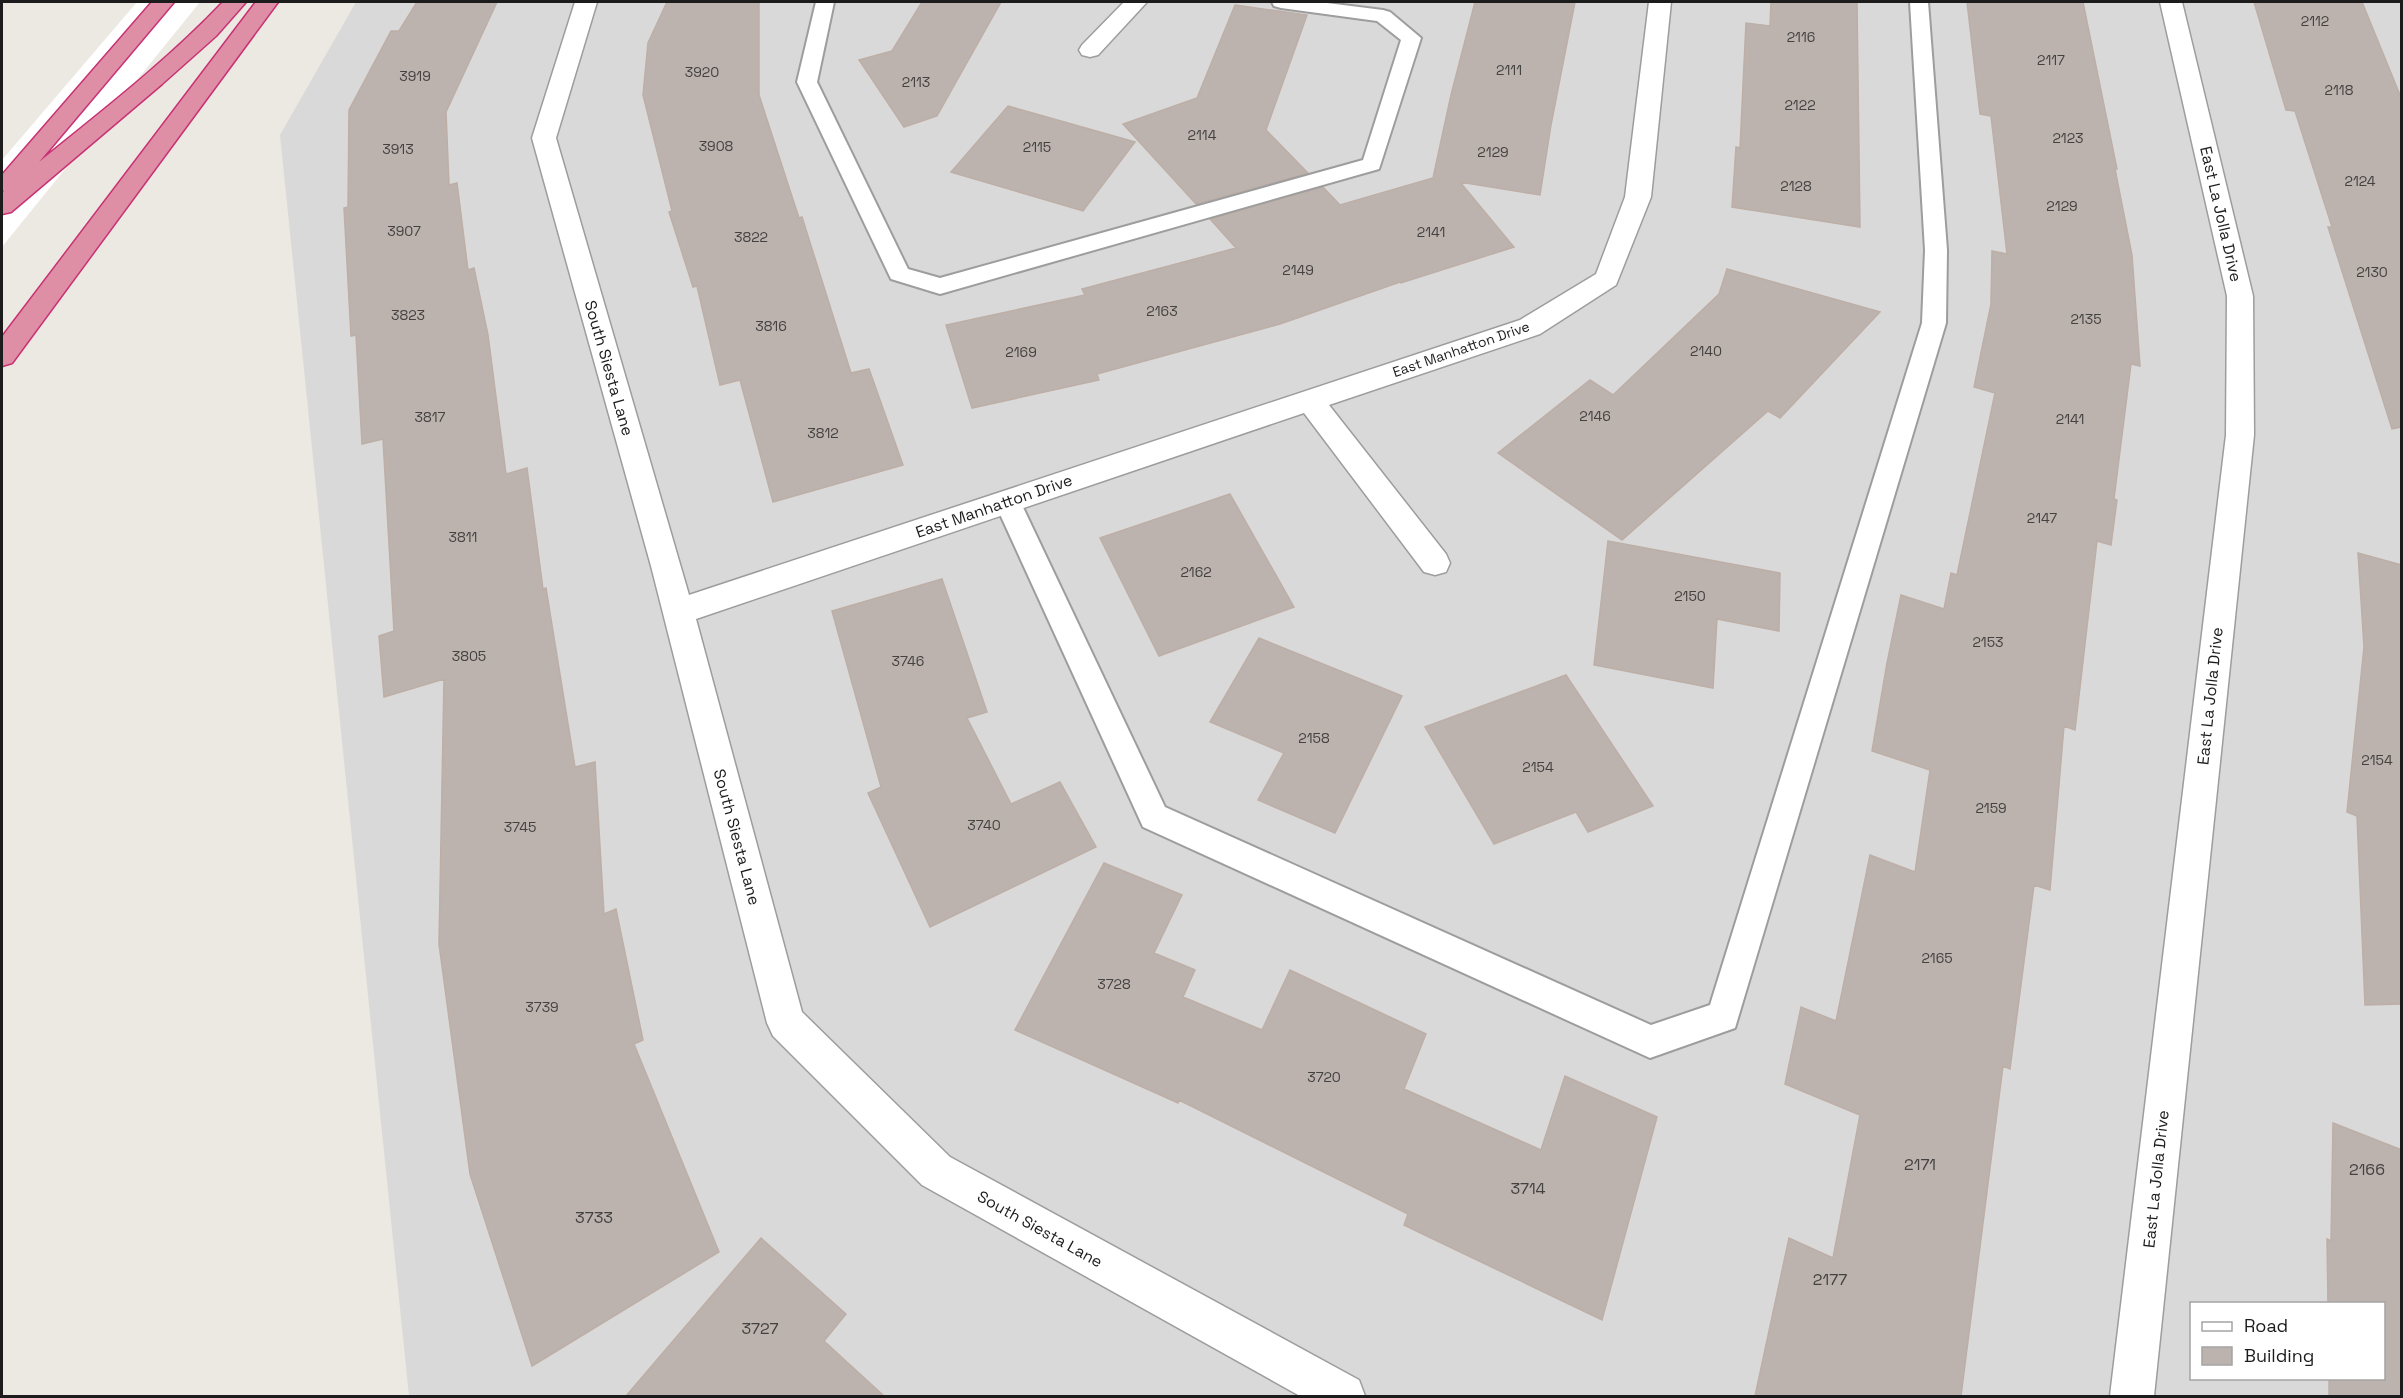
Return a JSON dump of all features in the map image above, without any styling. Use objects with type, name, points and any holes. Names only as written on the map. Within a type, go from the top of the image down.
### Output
[{"type":"highway","points":[[2,190],[163,2]]},
{"type":"highway","points":[[2,206],[154,79],[208,31],[235,2]]},
{"type":"highway","points":[[2,356],[267,2]]},
{"type":"street","name":"South Siesta Lane","points":[[586,2],[544,138],[677,612],[786,1023],[936,1171],[1343,1396]]},
{"type":"street","points":[[1090,50],[1136,2]]},
{"type":"street","name":"East Manhatton Drive","points":[[677,612],[1530,327],[1608,279],[1638,197],[1660,2]]},
{"type":"street","name":"East La Jolla Drive","points":[[2132,1396],[2240,435],[2240,296],[2171,2]]},
{"type":"street","points":[[1310,400],[1434,562]]},
{"type":"lane","points":[[825,2],[807,82],[899,274],[940,286],[1372,164],[1411,38],[1383,16],[1281,2]]},
{"type":"lane","points":[[1007,501],[1154,817],[1650,1041],[1723,1017],[1934,322],[1936,250],[1919,2]]},
{"type":"shaded area","points":[[356,2],[2401,2],[2401,1396],[409,1396],[280,135]]},
{"type":"pier","points":[[137,2],[200,2],[2,247],[2,160]]},
{"type":"building","points":[[417,2],[497,2],[446,112],[449,185],[457,183],[468,270],[474,268],[488,335],[506,474],[527,468],[543,589],[546,588],[575,767],[595,762],[604,914],[616,909],[643,1040],[634,1044],[719,1252],[532,1366],[470,1174],[439,944],[444,679],[384,697],[379,636],[394,631],[383,439],[362,444],[356,335],[351,336],[344,208],[348,207],[349,110],[391,31],[399,31]]},
{"type":"building","points":[[667,2],[759,2],[759,95],[799,218],[802,217],[851,373],[869,369],[903,465],[773,502],[740,380],[720,385],[697,286],[693,287],[669,212],[672,211],[643,95],[648,43]]},
{"type":"building","points":[[922,2],[1001,2],[937,116],[904,127],[859,60],[892,51]]},
{"type":"building","points":[[1475,2],[1575,2],[1540,195],[1460,182],[1514,247],[1400,282],[1280,324],[1097,374],[1099,380],[972,408],[946,325],[1085,295],[1082,289],[1236,248],[1210,219],[1323,187],[1340,205],[1433,178]]},
{"type":"building","points":[[1771,2],[1857,2],[1860,227],[1732,207],[1736,147],[1740,148],[1746,23],[1770,26]]},
{"type":"building","points":[[1967,2],[2083,2],[2132,255],[2140,366],[2131,364],[2114,499],[2117,500],[2111,545],[2097,541],[2075,730],[2064,726],[2050,890],[2034,885],[2010,1069],[2003,1066],[1961,1396],[1755,1396],[1789,1238],[1833,1258],[1860,1115],[1785,1084],[1801,1007],[1836,1021],[1870,855],[1915,872],[1930,770],[1872,751],[1901,595],[1944,609],[1951,573],[1957,575],[1995,393],[1974,387],[1991,304],[1992,251],[2007,254],[1991,116],[1980,114]]},
{"type":"building","points":[[2254,2],[2362,2],[2402,100],[2402,427],[2392,429],[2328,227],[2332,227],[2295,111],[2286,110]]},
{"type":"building","points":[[1235,5],[1307,15],[1266,130],[1308,173],[1196,204],[1123,124],[1197,98]]},
{"type":"building","points":[[1008,106],[1135,142],[1083,211],[951,172]]},
{"type":"building","points":[[1727,269],[1880,312],[1780,418],[1768,411],[1622,540],[1498,453],[1590,380],[1613,395],[1719,294]]},
{"type":"building","points":[[1230,494],[1294,607],[1159,656],[1100,538]]},
{"type":"building","points":[[1608,541],[1780,573],[1779,631],[1717,619],[1713,688],[1594,665]]},
{"type":"building","points":[[2358,553],[2402,565],[2402,1004],[2365,1005],[2357,816],[2347,812],[2364,647]]},
{"type":"building","points":[[942,579],[987,712],[967,718],[1011,804],[1060,782],[1096,847],[930,927],[868,793],[881,787],[832,611]]},
{"type":"building","points":[[1259,638],[1402,696],[1335,833],[1258,800],[1284,753],[1210,722]]},
{"type":"building","points":[[1566,675],[1653,806],[1588,832],[1576,812],[1494,844],[1425,727]]},
{"type":"building","points":[[1104,863],[1182,895],[1154,953],[1195,970],[1183,997],[1262,1030],[1290,970],[1426,1034],[1404,1089],[1541,1150],[1565,1076],[1657,1117],[1602,1320],[1404,1225],[1408,1214],[1179,1100],[1178,1103],[1015,1030]]},
{"type":"building","points":[[2333,1123],[2402,1150],[2402,1396],[2329,1396],[2329,1380],[2385,1380],[2385,1302],[2328,1302],[2327,1239],[2331,1241]]},
{"type":"building","points":[[761,1238],[846,1314],[824,1341],[884,1396],[626,1396]]}]
